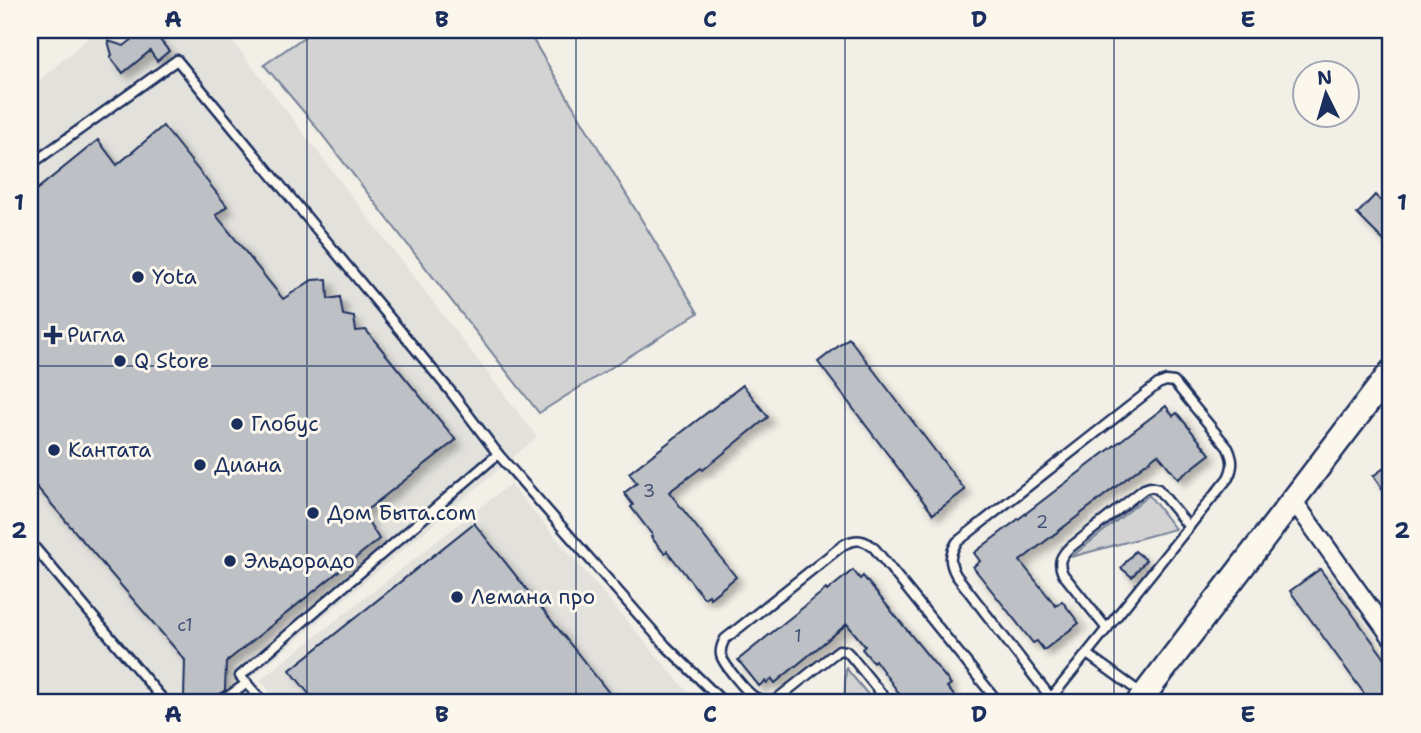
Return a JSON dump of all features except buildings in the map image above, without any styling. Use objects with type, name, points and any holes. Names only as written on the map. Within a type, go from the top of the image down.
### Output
[{"type":"street","points":[[1141,699],[1391,372]]},
{"type":"street","points":[[1293,500],[1391,636]]},
{"type":"lane","points":[[30,165],[177,60],[498,454],[665,645],[724,703]]},
{"type":"lane","points":[[1174,382],[1228,448],[1232,469],[1228,478],[1107,629],[1049,701],[956,575],[950,564],[951,552],[957,542],[1158,384],[1174,382]]},
{"type":"lane","points":[[264,703],[240,676],[498,454]]},
{"type":"lane","points":[[1107,629],[1063,574],[1060,558],[1144,489],[1150,487],[1158,489],[1189,527]]},
{"type":"lane","points":[[889,703],[850,655],[839,650],[774,702],[755,698],[723,661],[721,645],[725,639],[843,545],[860,540],[875,549],[999,703]]},
{"type":"lane","points":[[30,542],[166,703]]},
{"type":"lane","points":[[1087,653],[1141,699]]},
{"type":"lane","points":[[219,703],[247,683]]},
{"type":"shaded area","points":[[97,30],[224,30],[537,437],[251,678],[272,703],[30,703],[30,89]]},
{"type":"shaded area","points":[[314,30],[527,30],[698,313],[539,413],[309,118],[264,65]]},
{"type":"shaded area","name":"Лемана про","points":[[510,484],[697,703],[280,703],[260,680]]},
{"type":"shaded area","points":[[1149,495],[1175,529],[1071,557]]},
{"type":"shaded area","points":[[846,668],[875,703],[844,703]]},
{"type":"place","name":"Yota","points":[[138,277]]},
{"type":"place","name":"Ригла","points":[[53,335]]},
{"type":"place","name":"Q Store","points":[[120,361]]},
{"type":"place","name":"Глобус","points":[[237,424]]},
{"type":"place","name":"Кантата","points":[[54,450]]},
{"type":"place","name":"Диана","points":[[200,465]]},
{"type":"place","name":"Дом Быта.com","points":[[313,513]]},
{"type":"place","name":"Эльдорадо","points":[[230,561]]},
{"type":"place","name":"Лемана про","points":[[457,597]]}]
